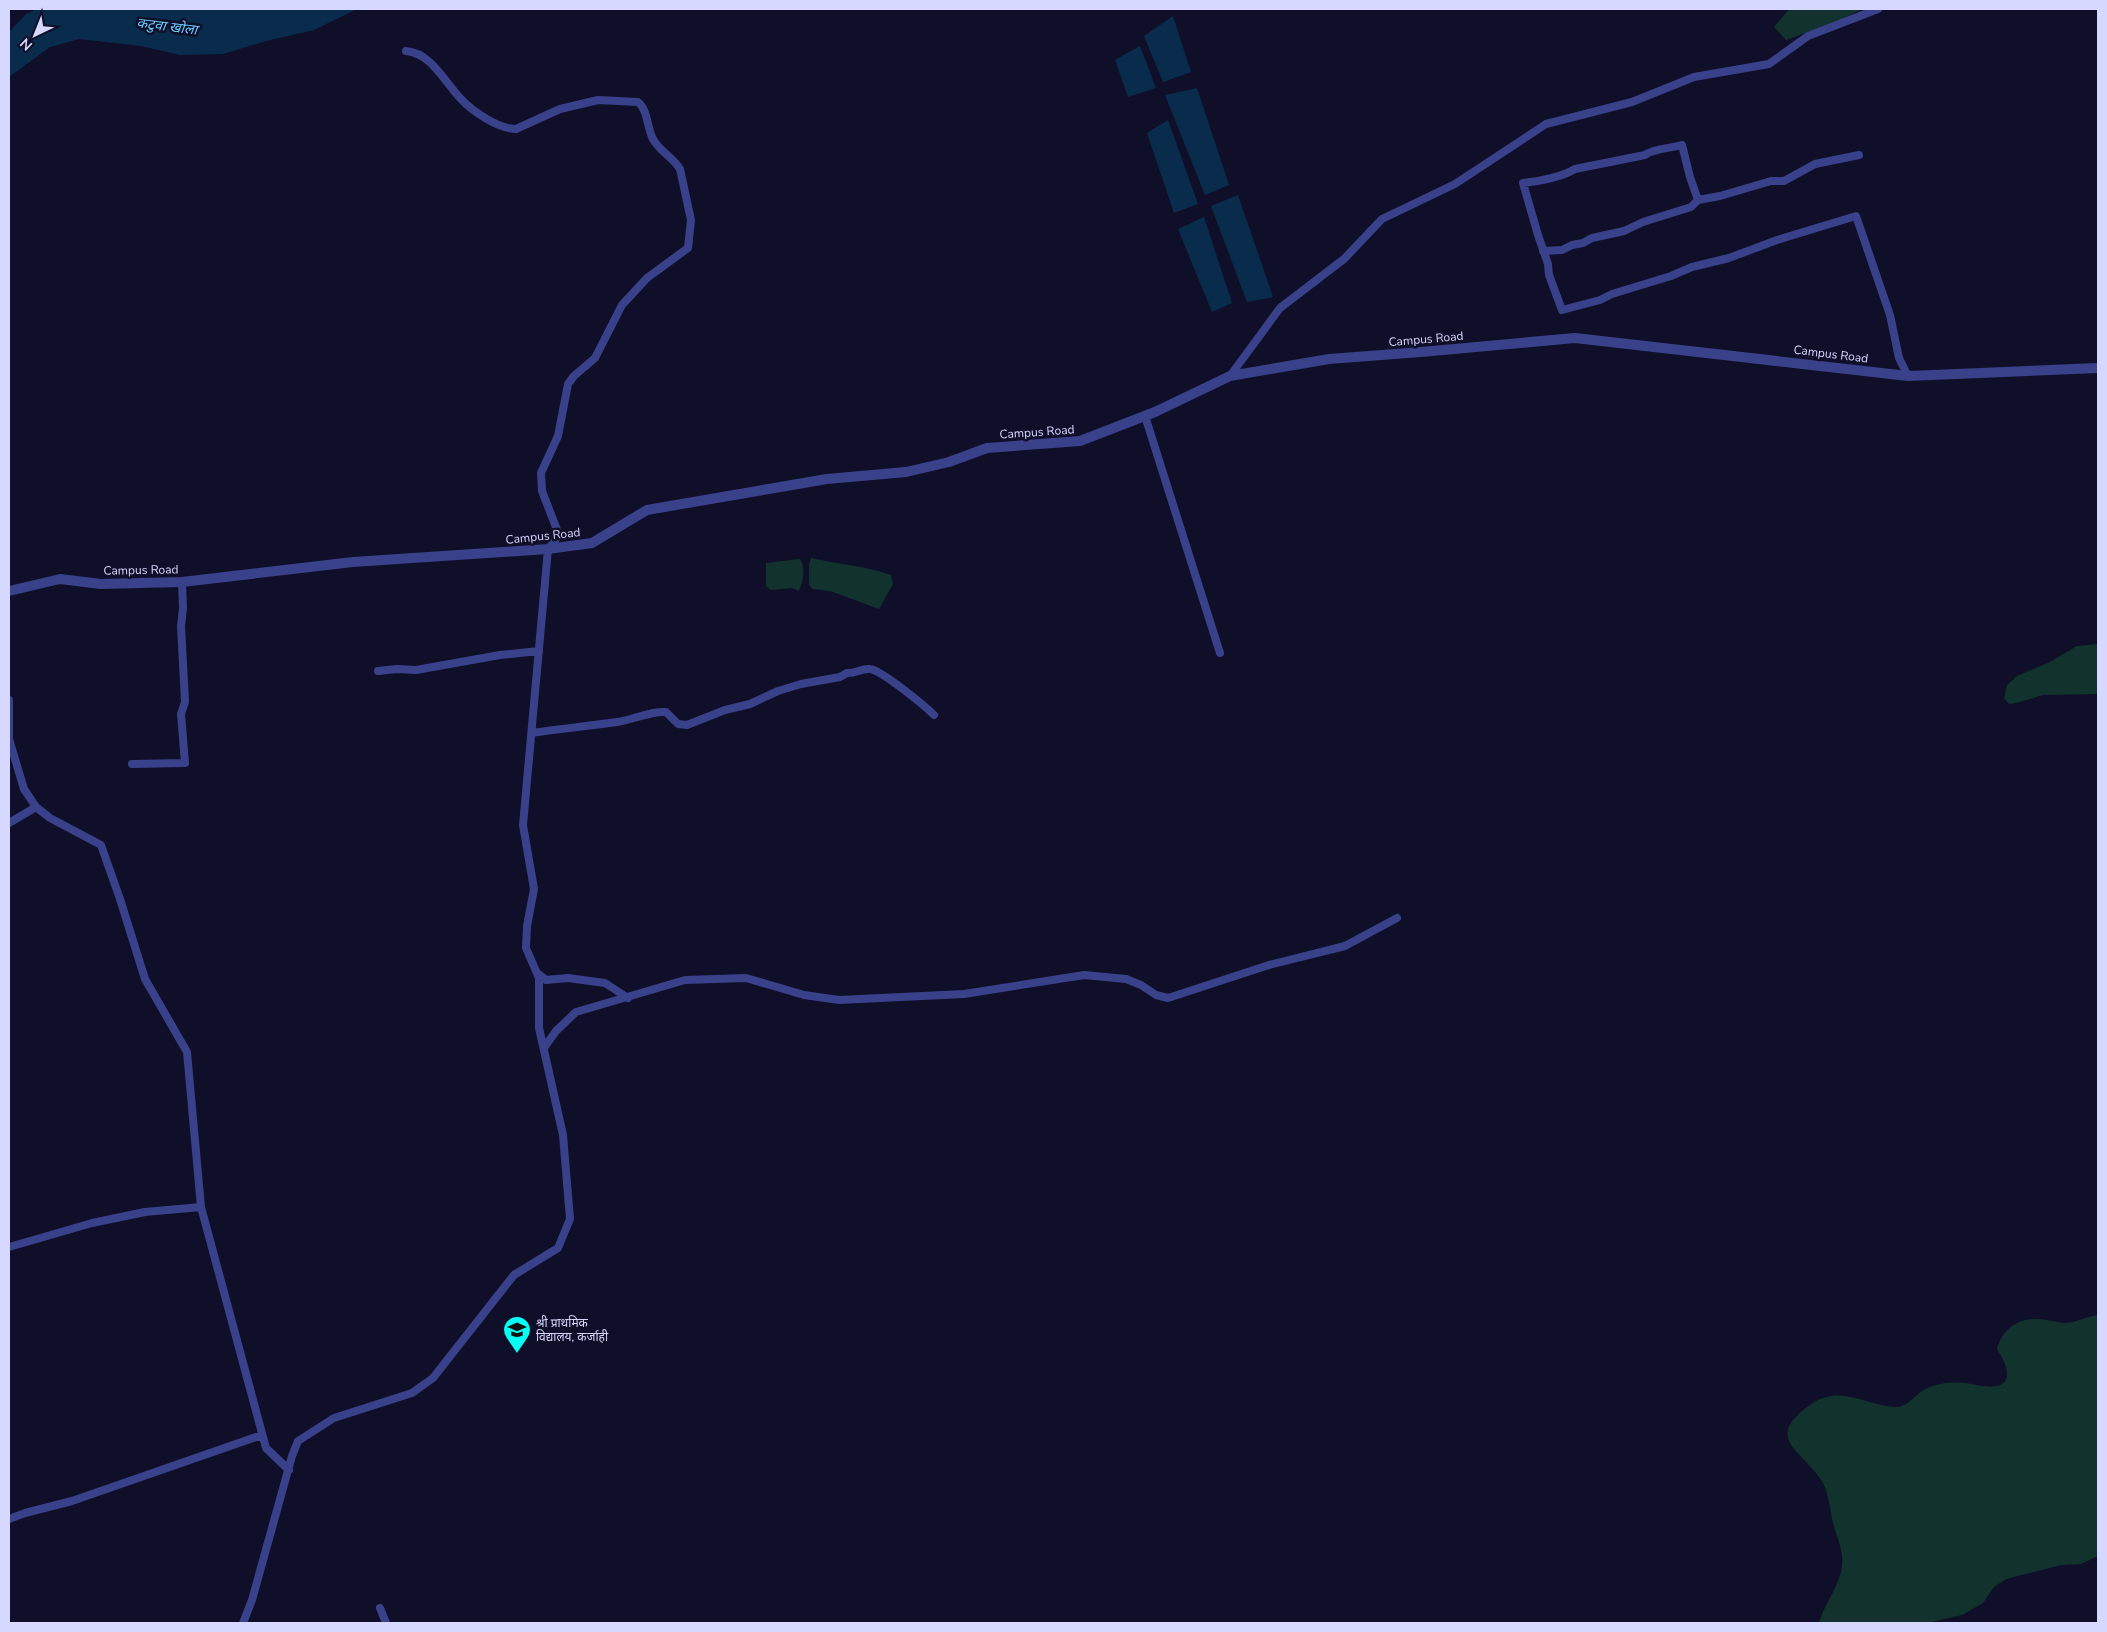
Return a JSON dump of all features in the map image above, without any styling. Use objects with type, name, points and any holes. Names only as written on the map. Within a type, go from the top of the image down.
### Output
[{"type":"street","points":[[1230,376],[1280,308],[1344,259],[1382,219],[1455,184],[1546,124],[1632,102],[1694,76],[1769,64],[1808,36],[1878,9]]},
{"type":"street","points":[[243,1623],[252,1600],[292,1456],[298,1441],[334,1418],[412,1393],[433,1378],[514,1275],[558,1248],[570,1219],[562,1135],[540,1028],[539,978],[526,948],[527,926],[534,889],[523,825],[548,549],[559,535],[542,491],[541,473],[558,436],[568,384],[574,376],[595,358],[622,305],[648,278],[688,248],[691,220],[680,170],[676,162],[653,140],[643,108],[638,102],[598,100],[560,109],[516,129],[508,129],[490,121],[461,100],[427,60],[406,51]]},
{"type":"street","points":[[1698,200],[1682,145],[1658,151],[1649,151],[1645,155],[1575,169],[1566,174],[1537,182],[1523,183],[1548,264],[1549,275],[1562,310],[1600,300],[1612,294],[1671,276],[1692,267],[1728,258],[1777,240],[1856,216],[1890,314],[1899,358],[1908,376]]},
{"type":"street","points":[[1543,251],[1562,250],[1592,238],[1624,231],[1643,222],[1691,207],[1698,200],[1720,196],[1771,181],[1784,181],[1815,164],[1859,155]]},
{"type":"street","name":"Campus Road","points":[[9,591],[60,579],[101,584],[182,582],[353,562],[548,549],[592,543],[647,510],[827,479],[906,472],[949,462],[988,448],[1080,441],[1145,416],[1230,376],[1329,359],[1575,338],[1908,376],[2098,368]]},
{"type":"street","points":[[1145,416],[1220,653]]},
{"type":"street","points":[[132,764],[185,762],[181,714],[185,702],[181,626],[183,608],[182,582]]},
{"type":"street","points":[[378,671],[416,670],[454,662],[539,650]]},
{"type":"street","points":[[532,732],[618,722],[657,712],[666,712],[678,724],[687,724],[725,710],[750,704],[793,686],[840,677],[847,673],[853,674],[866,669],[878,672],[904,689],[934,715]]},
{"type":"street","points":[[9,700],[9,739],[24,789],[36,807],[50,818],[101,845],[145,979],[188,1052],[201,1207],[266,1448],[289,1470]]},
{"type":"street","points":[[9,823],[36,807]]},
{"type":"street","points":[[544,1048],[556,1030],[576,1012],[685,980],[746,978],[804,995],[839,1000],[964,994],[1084,975],[1126,979],[1141,984],[1156,995],[1168,998],[1269,966],[1345,946],[1398,918]]},
{"type":"street","points":[[537,973],[546,980],[568,978],[605,983],[628,998]]},
{"type":"street","points":[[9,1247],[92,1223],[146,1212],[201,1207]]},
{"type":"street","points":[[9,1519],[72,1501],[262,1435]]},
{"type":"street","points":[[380,1608],[386,1623]]},
{"type":"green space","points":[[1789,9],[1862,9],[1840,20],[1786,40],[1774,27]]},
{"type":"green space","points":[[811,558],[861,567],[891,575],[893,584],[879,609],[830,591],[813,589],[809,585]]},
{"type":"green space","points":[[800,559],[803,575],[799,591],[792,588],[771,590],[766,586],[766,563]]},
{"type":"green space","points":[[2098,644],[2098,694],[2043,695],[2009,704],[2004,698],[2007,685],[2017,676],[2048,663],[2077,646]]},
{"type":"green space","points":[[2098,1315],[2098,1556],[2081,1564],[2061,1565],[2006,1579],[1994,1587],[1983,1603],[1962,1615],[1927,1623],[1819,1623],[1841,1574],[1842,1556],[1823,1483],[1791,1444],[1788,1436],[1789,1426],[1797,1415],[1813,1403],[1833,1396],[1843,1396],[1883,1406],[1898,1407],[1909,1402],[1925,1389],[1940,1384],[1958,1382],[1991,1387],[1998,1386],[2006,1380],[2007,1370],[1997,1349],[1999,1342],[2011,1326],[2030,1319],[2044,1319],[2064,1323]]},
{"type":"water","name":"कटुवा खोला","points":[[37,9],[357,9],[314,30],[266,41],[223,54],[180,55],[141,46],[79,39],[50,47],[9,77],[9,32],[26,14]]},
{"type":"water","points":[[1173,16],[1191,72],[1163,82],[1144,36]]},
{"type":"water","points":[[1140,46],[1156,88],[1128,97],[1115,60]]},
{"type":"water","points":[[1197,88],[1229,185],[1205,195],[1165,95]]},
{"type":"water","points":[[1168,120],[1198,204],[1174,213],[1147,133]]},
{"type":"water","points":[[1238,195],[1273,297],[1247,302],[1211,206]]},
{"type":"water","points":[[1204,217],[1232,303],[1212,312],[1178,229]]},
{"type":"place","name":"श्री प्राथमिक विद्यालय, कर्जाही","points":[[517,1354]]}]
